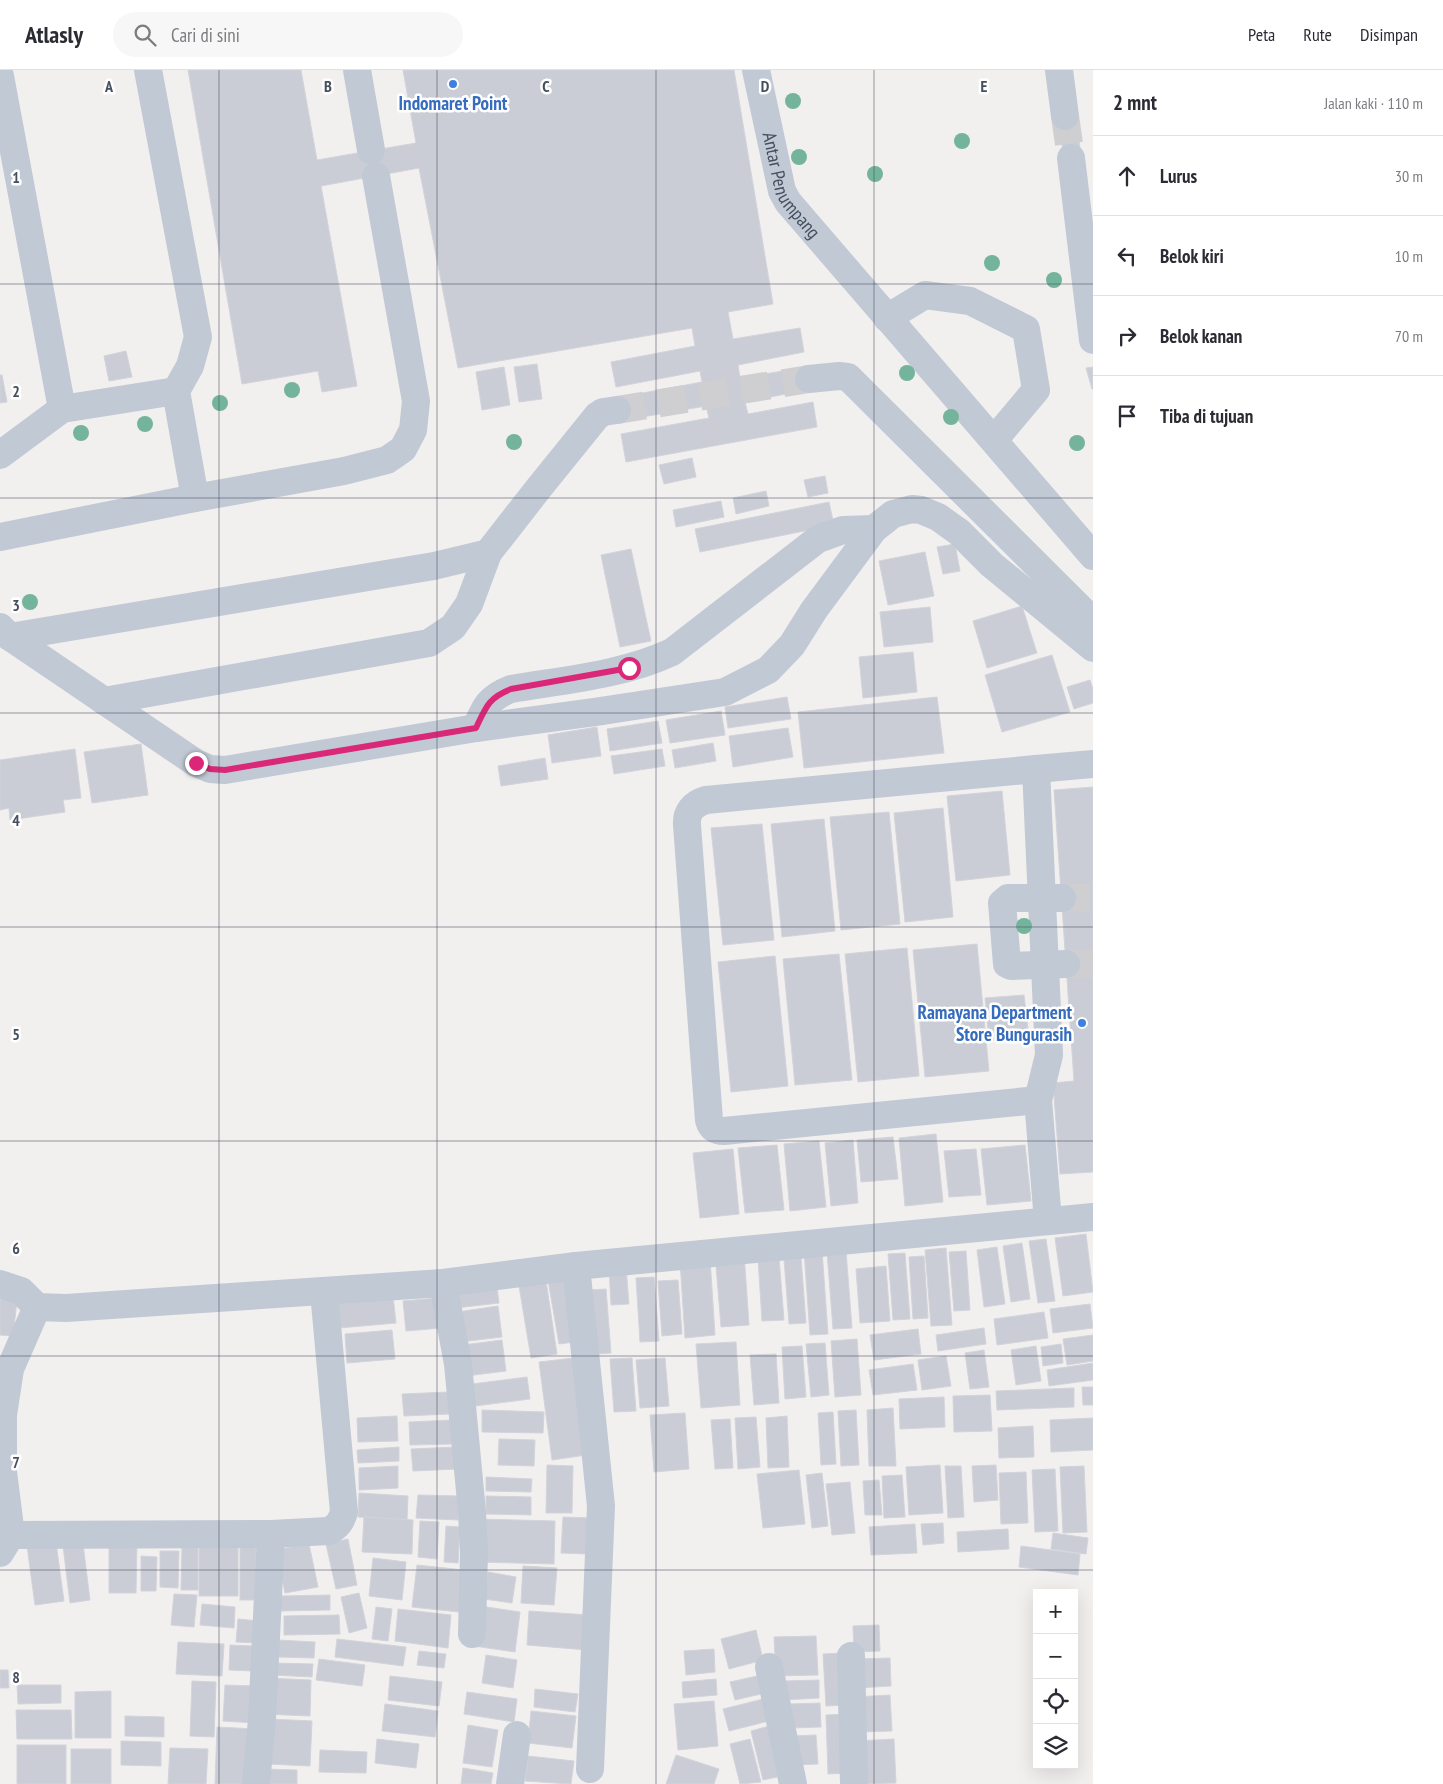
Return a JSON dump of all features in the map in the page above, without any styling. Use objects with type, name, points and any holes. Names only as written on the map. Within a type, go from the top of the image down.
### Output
[{"type":"street","points":[[148,70],[198,336],[190,366],[176,391],[195,498]]},
{"type":"street","points":[[0,538],[195,498],[344,471],[387,460],[403,449],[412,430],[416,401],[357,70]]},
{"type":"street","name":"Antar Penumpang","points":[[756,70],[782,191],[788,202],[1093,556]]},
{"type":"street","points":[[1059,70],[1066,116]]},
{"type":"street","points":[[0,76],[62,409]]},
{"type":"street","points":[[1071,158],[1093,340]]},
{"type":"street","points":[[888,318],[925,295],[970,301],[1026,328],[1036,390],[994,440]]},
{"type":"street","points":[[808,379],[839,376],[848,378],[1093,621]]},
{"type":"street","points":[[0,455],[62,409],[176,391]]},
{"type":"street","points":[[104,701],[429,643],[453,627],[468,604],[488,553],[538,489],[602,412],[617,410]]},
{"type":"street","points":[[5,632],[196,763],[210,769],[225,770],[476,728],[725,692],[768,670],[792,646],[814,610],[874,529],[894,514],[912,509],[922,510],[938,517],[959,532],[992,565],[1093,648]]},
{"type":"street","points":[[476,728],[487,703],[499,694],[511,689],[629,668],[652,662],[672,652],[818,539],[844,530],[874,529]]},
{"type":"street","points":[[5,632],[434,566],[488,553]]},
{"type":"street","points":[[1038,1100],[724,1131],[715,1130],[708,1120],[687,817],[690,810],[706,800],[1093,764]]},
{"type":"street","points":[[1036,769],[1052,898],[1055,965],[1049,1055],[1038,1100],[1047,1210]]},
{"type":"street","points":[[1052,898],[1008,898],[1002,903],[1007,964],[1011,966],[1055,965]]},
{"type":"street","points":[[0,1284],[21,1291],[37,1307],[66,1308],[443,1283],[576,1266],[1093,1218]]},
{"type":"street","points":[[576,1266],[601,1506],[590,1769]]},
{"type":"street","points":[[443,1283],[458,1364],[472,1512],[474,1552],[472,1634]]},
{"type":"street","points":[[37,1307],[10,1370],[3,1416],[2,1472],[6,1544],[271,1534],[329,1531],[336,1527],[342,1521],[344,1512],[324,1292]]},
{"type":"street","points":[[256,1784],[262,1719],[271,1534]]},
{"type":"street","points":[[851,1656],[854,1784]]},
{"type":"street","points":[[769,1667],[793,1784]]},
{"type":"street","points":[[510,1784],[517,1735]]},
{"type":"building","points":[[188,70],[301,70],[317,160],[416,143],[403,70],[734,70],[773,304],[728,312],[733,339],[800,328],[804,352],[738,365],[740,378],[807,367],[811,389],[745,402],[748,414],[813,402],[817,427],[626,462],[621,434],[709,418],[706,406],[619,421],[616,398],[702,382],[700,371],[616,387],[611,362],[695,346],[692,328],[458,368],[419,168],[321,186],[357,386],[322,392],[318,371],[242,384]]},
{"type":"building","points":[[1076,115],[1081,157],[1064,159],[1058,117]]},
{"type":"building","points":[[126,351],[132,377],[109,381],[104,356]]},
{"type":"building","points":[[537,364],[542,399],[519,402],[514,367]]},
{"type":"building","points":[[504,367],[510,405],[482,410],[476,372]]},
{"type":"building","points":[[1093,367],[1093,389],[1092,389],[1086,368]]},
{"type":"building","points":[[0,375],[2,375],[7,402],[0,403]]},
{"type":"building","points":[[692,458],[696,477],[664,484],[659,465]]},
{"type":"building","points":[[825,476],[828,493],[808,497],[804,480]]},
{"type":"building","points":[[766,491],[769,506],[736,514],[733,498]]},
{"type":"building","points":[[721,501],[724,517],[676,527],[673,510]]},
{"type":"building","points":[[829,502],[834,525],[700,552],[695,529]]},
{"type":"building","points":[[955,544],[960,571],[943,574],[937,547]]},
{"type":"building","points":[[631,549],[651,641],[620,647],[601,555]]},
{"type":"building","points":[[925,552],[934,596],[888,605],[879,561]]},
{"type":"building","points":[[1022,606],[1037,653],[987,668],[973,621]]},
{"type":"building","points":[[930,607],[933,642],[884,647],[880,612]]},
{"type":"building","points":[[913,652],[917,692],[863,698],[859,657]]},
{"type":"building","points":[[1052,655],[1070,712],[1002,732],[985,675]]},
{"type":"building","points":[[1090,680],[1093,689],[1093,703],[1074,709],[1067,687]]},
{"type":"building","points":[[787,697],[791,719],[728,728],[725,707]]},
{"type":"building","points":[[937,697],[944,753],[804,768],[798,712]]},
{"type":"building","points":[[721,711],[725,735],[670,743],[666,720]]},
{"type":"building","points":[[658,721],[662,743],[610,751],[607,729]]},
{"type":"building","points":[[597,727],[601,756],[552,763],[548,735]]},
{"type":"building","points":[[788,728],[793,757],[733,767],[729,736]]},
{"type":"building","points":[[713,743],[716,761],[675,768],[672,750]]},
{"type":"building","points":[[141,744],[148,795],[92,803],[84,752]]},
{"type":"building","points":[[75,749],[81,798],[63,800],[65,812],[10,820],[9,808],[0,810],[0,760]]},
{"type":"building","points":[[662,749],[665,766],[614,774],[611,756]]},
{"type":"building","points":[[545,758],[548,779],[501,786],[498,766]]},
{"type":"building","name":"Ramayana Department Store Bungurasih","points":[[1093,787],[1093,1172],[1060,1174],[1053,1083],[1074,1081],[1054,790]]},
{"type":"building","points":[[1002,791],[1010,875],[956,881],[947,796]]},
{"type":"building","points":[[943,808],[953,917],[905,922],[894,813]]},
{"type":"building","points":[[889,812],[900,924],[841,930],[830,817]]},
{"type":"building","points":[[824,819],[835,931],[782,937],[771,824]]},
{"type":"building","points":[[762,824],[774,940],[723,945],[711,828]]},
{"type":"building","points":[[977,944],[989,1071],[925,1077],[913,950]]},
{"type":"building","points":[[907,948],[919,1076],[858,1082],[845,954]]},
{"type":"building","points":[[839,954],[852,1080],[795,1085],[783,959]]},
{"type":"building","points":[[775,956],[788,1086],[731,1092],[718,962]]},
{"type":"building","points":[[1024,995],[1029,1037],[989,1041],[985,998]]},
{"type":"building","points":[[936,1134],[943,1202],[905,1206],[899,1138]]},
{"type":"building","points":[[893,1137],[898,1179],[861,1182],[857,1140]]},
{"type":"building","points":[[853,1140],[858,1203],[831,1206],[825,1143]]},
{"type":"building","points":[[819,1141],[826,1207],[790,1211],[784,1144]]},
{"type":"building","points":[[777,1145],[784,1210],[745,1213],[738,1148]]},
{"type":"building","points":[[1025,1145],[1031,1201],[987,1205],[981,1149]]},
{"type":"building","points":[[733,1149],[739,1214],[700,1218],[693,1153]]},
{"type":"building","points":[[976,1149],[981,1195],[949,1197],[944,1151]]},
{"type":"building","points":[[1086,1234],[1093,1292],[1063,1296],[1055,1238]]},
{"type":"building","points":[[1046,1239],[1055,1301],[1038,1303],[1029,1241]]},
{"type":"building","points":[[1022,1243],[1030,1299],[1011,1302],[1003,1246]]},
{"type":"building","points":[[997,1247],[1005,1304],[984,1307],[977,1250]]},
{"type":"building","points":[[946,1248],[952,1325],[931,1326],[925,1250]]},
{"type":"building","points":[[822,1250],[828,1334],[810,1335],[804,1251]]},
{"type":"building","points":[[846,1251],[852,1328],[833,1329],[827,1252]]},
{"type":"building","points":[[966,1251],[970,1310],[954,1311],[949,1252]]},
{"type":"building","points":[[744,1252],[749,1325],[721,1327],[715,1253]]},
{"type":"building","points":[[905,1253],[910,1319],[893,1320],[888,1254]]},
{"type":"building","points":[[924,1256],[928,1318],[913,1319],[909,1257]]},
{"type":"building","points":[[779,1257],[784,1320],[762,1321],[758,1258]]},
{"type":"building","points":[[801,1257],[806,1323],[789,1324],[784,1259]]},
{"type":"building","points":[[710,1258],[715,1335],[685,1338],[680,1261]]},
{"type":"building","points":[[886,1266],[890,1321],[860,1323],[856,1269]]},
{"type":"building","points":[[626,1267],[629,1304],[611,1305],[609,1268]]},
{"type":"building","points":[[570,1270],[582,1341],[559,1344],[547,1274]]},
{"type":"building","points":[[654,1277],[659,1341],[640,1342],[636,1278]]},
{"type":"building","points":[[496,1279],[499,1303],[456,1308],[453,1284]]},
{"type":"building","points":[[678,1280],[682,1334],[662,1336],[658,1281]]},
{"type":"building","points":[[546,1281],[557,1354],[531,1358],[519,1286]]},
{"type":"building","points":[[606,1289],[611,1353],[595,1354],[590,1290]]},
{"type":"building","points":[[393,1296],[396,1323],[339,1328],[336,1301]]},
{"type":"building","points":[[438,1298],[441,1328],[406,1331],[403,1301]]},
{"type":"building","points":[[0,1299],[17,1300],[13,1336],[0,1335]]},
{"type":"building","points":[[1090,1304],[1093,1328],[1053,1333],[1050,1309]]},
{"type":"building","points":[[498,1306],[502,1337],[460,1342],[457,1312]]},
{"type":"building","points":[[1044,1312],[1048,1338],[997,1345],[994,1319]]},
{"type":"building","points":[[984,1328],[986,1344],[938,1351],[936,1335]]},
{"type":"building","points":[[918,1329],[921,1354],[874,1360],[870,1335]]},
{"type":"building","points":[[392,1330],[395,1359],[347,1363],[345,1334]]},
{"type":"building","points":[[1093,1335],[1093,1361],[1067,1365],[1063,1339]]},
{"type":"building","points":[[857,1339],[861,1395],[835,1397],[831,1341]]},
{"type":"building","points":[[502,1340],[506,1371],[466,1376],[463,1345]]},
{"type":"building","points":[[736,1342],[740,1405],[701,1408],[696,1344]]},
{"type":"building","points":[[825,1343],[829,1395],[811,1397],[806,1344]]},
{"type":"building","points":[[1061,1344],[1063,1363],[1043,1366],[1041,1347]]},
{"type":"building","points":[[802,1346],[806,1397],[785,1399],[782,1347]]},
{"type":"building","points":[[1036,1346],[1041,1381],[1016,1385],[1011,1350]]},
{"type":"building","points":[[984,1350],[989,1387],[970,1389],[965,1353]]},
{"type":"building","points":[[776,1354],[779,1403],[754,1405],[750,1355]]},
{"type":"building","points":[[946,1356],[951,1386],[922,1390],[918,1360]]},
{"type":"building","points":[[574,1358],[586,1455],[552,1460],[539,1362]]},
{"type":"building","points":[[632,1358],[636,1411],[614,1412],[610,1359]]},
{"type":"building","points":[[665,1358],[669,1406],[640,1408],[636,1360]]},
{"type":"building","points":[[1093,1363],[1093,1380],[1049,1386],[1047,1370]]},
{"type":"building","points":[[913,1364],[917,1390],[873,1395],[869,1370]]},
{"type":"building","points":[[527,1377],[530,1399],[475,1406],[472,1384]]},
{"type":"building","points":[[1082,1387],[1093,1387],[1093,1405],[1083,1405]]},
{"type":"building","points":[[1074,1388],[1074,1407],[997,1410],[996,1391]]},
{"type":"building","points":[[449,1392],[450,1414],[404,1416],[402,1394]]},
{"type":"building","points":[[990,1395],[992,1431],[954,1432],[953,1396]]},
{"type":"building","points":[[944,1397],[945,1427],[900,1429],[899,1399]]},
{"type":"building","points":[[893,1408],[896,1466],[869,1466],[867,1410]]},
{"type":"building","points":[[482,1410],[544,1412],[543,1433],[482,1432]]},
{"type":"building","points":[[856,1410],[859,1465],[841,1466],[838,1411]]},
{"type":"building","points":[[833,1412],[836,1464],[821,1465],[818,1413]]},
{"type":"building","points":[[685,1413],[689,1469],[654,1472],[650,1415]]},
{"type":"building","points":[[397,1416],[398,1441],[358,1442],[357,1418]]},
{"type":"building","points":[[787,1416],[789,1467],[768,1468],[766,1418]]},
{"type":"building","points":[[756,1417],[760,1467],[738,1469],[735,1418]]},
{"type":"building","points":[[1093,1418],[1093,1450],[1051,1452],[1050,1420]]},
{"type":"building","points":[[730,1419],[733,1468],[715,1469],[711,1420]]},
{"type":"building","points":[[452,1420],[453,1444],[410,1445],[409,1422]]},
{"type":"building","points":[[1033,1426],[1034,1457],[999,1458],[998,1428]]},
{"type":"building","points":[[499,1439],[535,1440],[534,1466],[498,1465]]},
{"type":"building","points":[[399,1447],[399,1461],[358,1463],[357,1450]]},
{"type":"building","points":[[456,1447],[457,1469],[413,1471],[411,1449]]},
{"type":"building","points":[[547,1465],[573,1466],[572,1513],[546,1513]]},
{"type":"building","points":[[940,1465],[943,1513],[909,1515],[906,1467]]},
{"type":"building","points":[[996,1465],[998,1500],[974,1502],[972,1466]]},
{"type":"building","points":[[398,1466],[398,1488],[359,1490],[359,1468]]},
{"type":"building","points":[[945,1466],[961,1466],[964,1517],[948,1518]]},
{"type":"building","points":[[1084,1466],[1087,1532],[1063,1533],[1060,1467]]},
{"type":"building","points":[[1055,1469],[1058,1531],[1035,1532],[1032,1470]]},
{"type":"building","points":[[799,1470],[805,1524],[763,1528],[757,1474]]},
{"type":"building","points":[[1026,1472],[1028,1523],[1001,1524],[999,1473]]},
{"type":"building","points":[[822,1473],[828,1526],[812,1528],[806,1475]]},
{"type":"building","points":[[902,1475],[905,1517],[884,1518],[882,1476]]},
{"type":"building","points":[[486,1477],[532,1479],[531,1492],[486,1491]]},
{"type":"building","points":[[879,1480],[882,1515],[865,1515],[863,1481]]},
{"type":"building","points":[[850,1482],[855,1533],[832,1535],[826,1484]]},
{"type":"building","points":[[359,1493],[408,1496],[407,1520],[358,1517]]},
{"type":"building","points":[[418,1495],[459,1496],[458,1520],[416,1518]]},
{"type":"building","points":[[486,1496],[531,1497],[531,1515],[486,1514]]},
{"type":"building","points":[[364,1517],[413,1520],[412,1554],[362,1552]]},
{"type":"building","points":[[563,1517],[590,1518],[589,1554],[561,1553]]},
{"type":"building","points":[[479,1519],[555,1521],[554,1564],[478,1562]]},
{"type":"building","points":[[420,1521],[439,1522],[437,1559],[418,1557]]},
{"type":"building","points":[[943,1523],[944,1543],[923,1545],[921,1524]]},
{"type":"building","points":[[915,1524],[917,1553],[871,1555],[869,1527]]},
{"type":"building","points":[[446,1526],[460,1527],[458,1563],[444,1562]]},
{"type":"building","points":[[1008,1529],[1009,1549],[958,1552],[957,1532]]},
{"type":"building","points":[[1053,1533],[1088,1538],[1086,1554],[1051,1549]]},
{"type":"building","points":[[348,1539],[357,1585],[336,1589],[326,1544]]},
{"type":"building","points":[[109,1540],[137,1541],[136,1593],[109,1593]]},
{"type":"building","points":[[56,1543],[64,1601],[35,1605],[27,1546]]},
{"type":"building","points":[[83,1544],[90,1600],[70,1603],[63,1546]]},
{"type":"building","points":[[309,1544],[318,1587],[285,1593],[276,1550]]},
{"type":"building","points":[[240,1545],[256,1545],[256,1600],[240,1600]]},
{"type":"building","points":[[182,1546],[198,1546],[198,1590],[181,1590]]},
{"type":"building","points":[[1021,1546],[1080,1554],[1078,1575],[1019,1567]]},
{"type":"building","points":[[199,1547],[238,1547],[238,1596],[199,1596]]},
{"type":"building","points":[[160,1551],[179,1551],[178,1588],[160,1587]]},
{"type":"building","points":[[141,1556],[157,1557],[156,1591],[141,1591]]},
{"type":"building","points":[[373,1558],[406,1562],[402,1600],[369,1596]]},
{"type":"building","points":[[417,1565],[464,1570],[459,1612],[412,1607]]},
{"type":"building","points":[[523,1566],[557,1568],[554,1605],[521,1603]]},
{"type":"building","points":[[488,1572],[516,1577],[512,1603],[484,1599]]},
{"type":"building","points":[[359,1593],[367,1628],[349,1633],[341,1597]]},
{"type":"building","points":[[174,1594],[197,1595],[194,1627],[171,1625]]},
{"type":"building","points":[[330,1595],[330,1610],[280,1611],[280,1596]]},
{"type":"building","points":[[202,1604],[235,1607],[234,1628],[200,1625]]},
{"type":"building","points":[[480,1606],[520,1612],[515,1652],[474,1646]]},
{"type":"building","points":[[376,1607],[392,1609],[388,1641],[372,1639]]},
{"type":"building","points":[[398,1609],[451,1615],[448,1648],[395,1641]]},
{"type":"building","points":[[529,1611],[589,1615],[587,1650],[527,1645]]},
{"type":"building","points":[[339,1615],[340,1634],[284,1635],[284,1616]]},
{"type":"building","points":[[238,1619],[259,1621],[258,1643],[236,1642]]},
{"type":"building","points":[[879,1625],[880,1651],[854,1652],[853,1626]]},
{"type":"building","points":[[756,1630],[763,1660],[729,1669],[721,1639]]},
{"type":"building","points":[[816,1636],[818,1675],[776,1676],[774,1637]]},
{"type":"building","points":[[337,1639],[406,1647],[403,1666],[335,1657]]},
{"type":"building","points":[[278,1640],[315,1642],[314,1658],[277,1657]]},
{"type":"building","points":[[178,1642],[224,1644],[222,1676],[176,1674]]},
{"type":"building","points":[[230,1645],[253,1646],[252,1671],[229,1670]]},
{"type":"building","points":[[714,1649],[715,1672],[686,1675],[684,1651]]},
{"type":"building","points":[[419,1651],[446,1654],[444,1668],[417,1665]]},
{"type":"building","points":[[844,1653],[846,1705],[826,1706],[823,1654]]},
{"type":"building","points":[[486,1655],[517,1660],[513,1688],[482,1683]]},
{"type":"building","points":[[890,1658],[891,1686],[856,1688],[855,1659]]},
{"type":"building","points":[[319,1659],[365,1665],[362,1686],[316,1680]]},
{"type":"building","points":[[273,1663],[313,1664],[312,1677],[273,1675]]},
{"type":"building","points":[[0,1670],[8,1670],[9,1688],[0,1688]]},
{"type":"building","points":[[390,1676],[442,1682],[439,1706],[388,1700]]},
{"type":"building","points":[[757,1676],[761,1694],[735,1700],[730,1682]]},
{"type":"building","points":[[265,1678],[311,1680],[310,1716],[263,1714]]},
{"type":"building","points":[[716,1679],[717,1695],[683,1698],[682,1682]]},
{"type":"building","points":[[819,1680],[819,1698],[784,1700],[783,1681]]},
{"type":"building","points":[[192,1681],[216,1682],[214,1737],[190,1736]]},
{"type":"building","points":[[17,1685],[61,1685],[61,1703],[18,1704]]},
{"type":"building","points":[[225,1685],[256,1686],[255,1723],[223,1721]]},
{"type":"building","points":[[535,1689],[578,1694],[575,1712],[534,1707]]},
{"type":"building","points":[[111,1691],[111,1738],[75,1738],[75,1692]]},
{"type":"building","points":[[467,1692],[517,1699],[514,1722],[464,1714]]},
{"type":"building","points":[[890,1695],[892,1731],[858,1732],[856,1697]]},
{"type":"building","points":[[767,1698],[773,1720],[729,1731],[723,1709]]},
{"type":"building","points":[[714,1701],[718,1746],[678,1750],[674,1704]]},
{"type":"building","points":[[820,1703],[821,1727],[791,1728],[790,1704]]},
{"type":"building","points":[[385,1704],[438,1711],[435,1737],[382,1731]]},
{"type":"building","points":[[16,1710],[71,1710],[72,1739],[17,1739]]},
{"type":"building","points":[[531,1711],[576,1716],[572,1748],[528,1743]]},
{"type":"building","points":[[847,1714],[850,1773],[828,1774],[826,1715]]},
{"type":"building","points":[[125,1716],[164,1717],[164,1737],[125,1736]]},
{"type":"building","points":[[269,1719],[312,1721],[310,1766],[268,1764]]},
{"type":"building","points":[[468,1725],[498,1730],[492,1767],[463,1763]]},
{"type":"building","points":[[769,1726],[782,1776],[763,1780],[751,1731]]},
{"type":"building","points":[[217,1727],[256,1729],[254,1784],[215,1784]]},
{"type":"building","points":[[816,1735],[818,1764],[794,1765],[793,1736]]},
{"type":"building","points":[[377,1739],[419,1744],[416,1768],[375,1763]]},
{"type":"building","points":[[750,1739],[761,1782],[740,1784],[730,1744]]},
{"type":"building","points":[[894,1739],[896,1783],[859,1784],[857,1741]]},
{"type":"building","points":[[121,1741],[161,1742],[161,1766],[121,1765]]},
{"type":"building","points":[[17,1745],[66,1745],[66,1784],[17,1784]]},
{"type":"building","points":[[170,1748],[208,1749],[206,1784],[168,1784]]},
{"type":"building","points":[[71,1749],[111,1749],[111,1784],[71,1784]]},
{"type":"building","points":[[320,1750],[367,1752],[366,1773],[319,1772]]},
{"type":"building","points":[[676,1755],[719,1769],[714,1784],[666,1784]]},
{"type":"building","points":[[528,1756],[574,1761],[571,1784],[525,1781]]},
{"type":"building","points":[[463,1768],[493,1773],[491,1784],[461,1784]]},
{"type":"building","points":[[263,1769],[297,1770],[297,1784],[263,1784]]},
{"type":"tunnel","points":[[1065,116],[1071,158]]},
{"type":"tunnel","points":[[617,410],[809,379]]},
{"type":"tunnel","points":[[1062,898],[1093,898]]},
{"type":"tunnel","points":[[1066,964],[1093,964]]},
{"type":"place","name":"Indomaret Point","points":[[453,84]]},
{"type":"place","name":"Ramayana Department Store Bungurasih","points":[[1082,1023]]},
{"type":"route","points":[[196,763],[210,769],[225,770],[476,728],[487,703],[499,694],[511,689],[629,668]]}]
